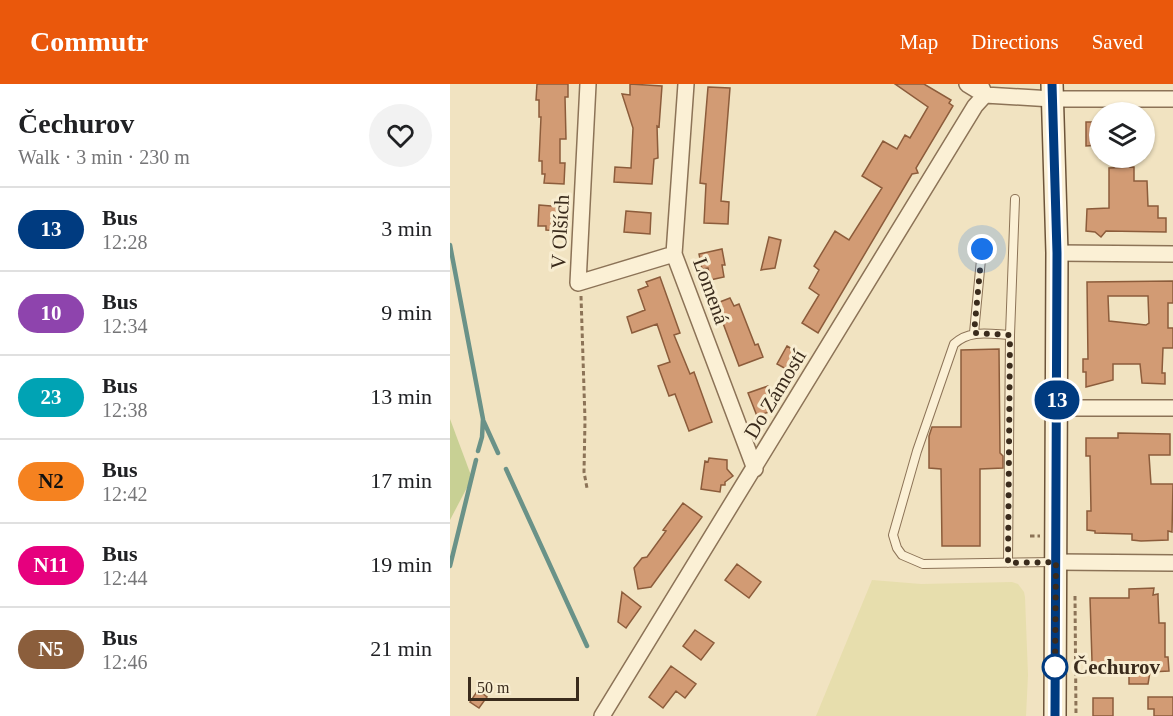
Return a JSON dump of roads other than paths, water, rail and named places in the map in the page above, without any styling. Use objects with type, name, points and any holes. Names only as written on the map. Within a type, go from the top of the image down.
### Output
[{"type":"street","name":"V Olších","points":[[588,84],[578,282],[674,254]]},
{"type":"street","name":"Lomená","points":[[686,84],[674,254],[754,469]]},
{"type":"street","points":[[967,84],[983,90],[1173,99]]},
{"type":"street","name":"Do Zámostí","points":[[602,716],[983,90]]},
{"type":"street","points":[[1052,92],[1057,253],[1055,716]]},
{"type":"street","points":[[1057,253],[1173,254]]},
{"type":"street","points":[[1057,408],[1173,408]]},
{"type":"street","points":[[1056,562],[1173,562]]},
{"type":"lane","points":[[1008,563],[1010,335],[1015,199]]},
{"type":"lane","points":[[974,333],[982,249]]},
{"type":"lane","points":[[1010,335],[974,333],[961,337],[954,344],[917,451],[893,535],[902,555],[923,564],[1056,562]]},
{"type":"waterway","points":[[450,245],[483,419],[478,451]]},
{"type":"waterway","points":[[483,420],[498,453]]},
{"type":"waterway","points":[[450,566],[476,460]]},
{"type":"waterway","points":[[506,469],[587,646]]},
{"type":"place","name":"Čechurov","points":[[1055,667]]}]
